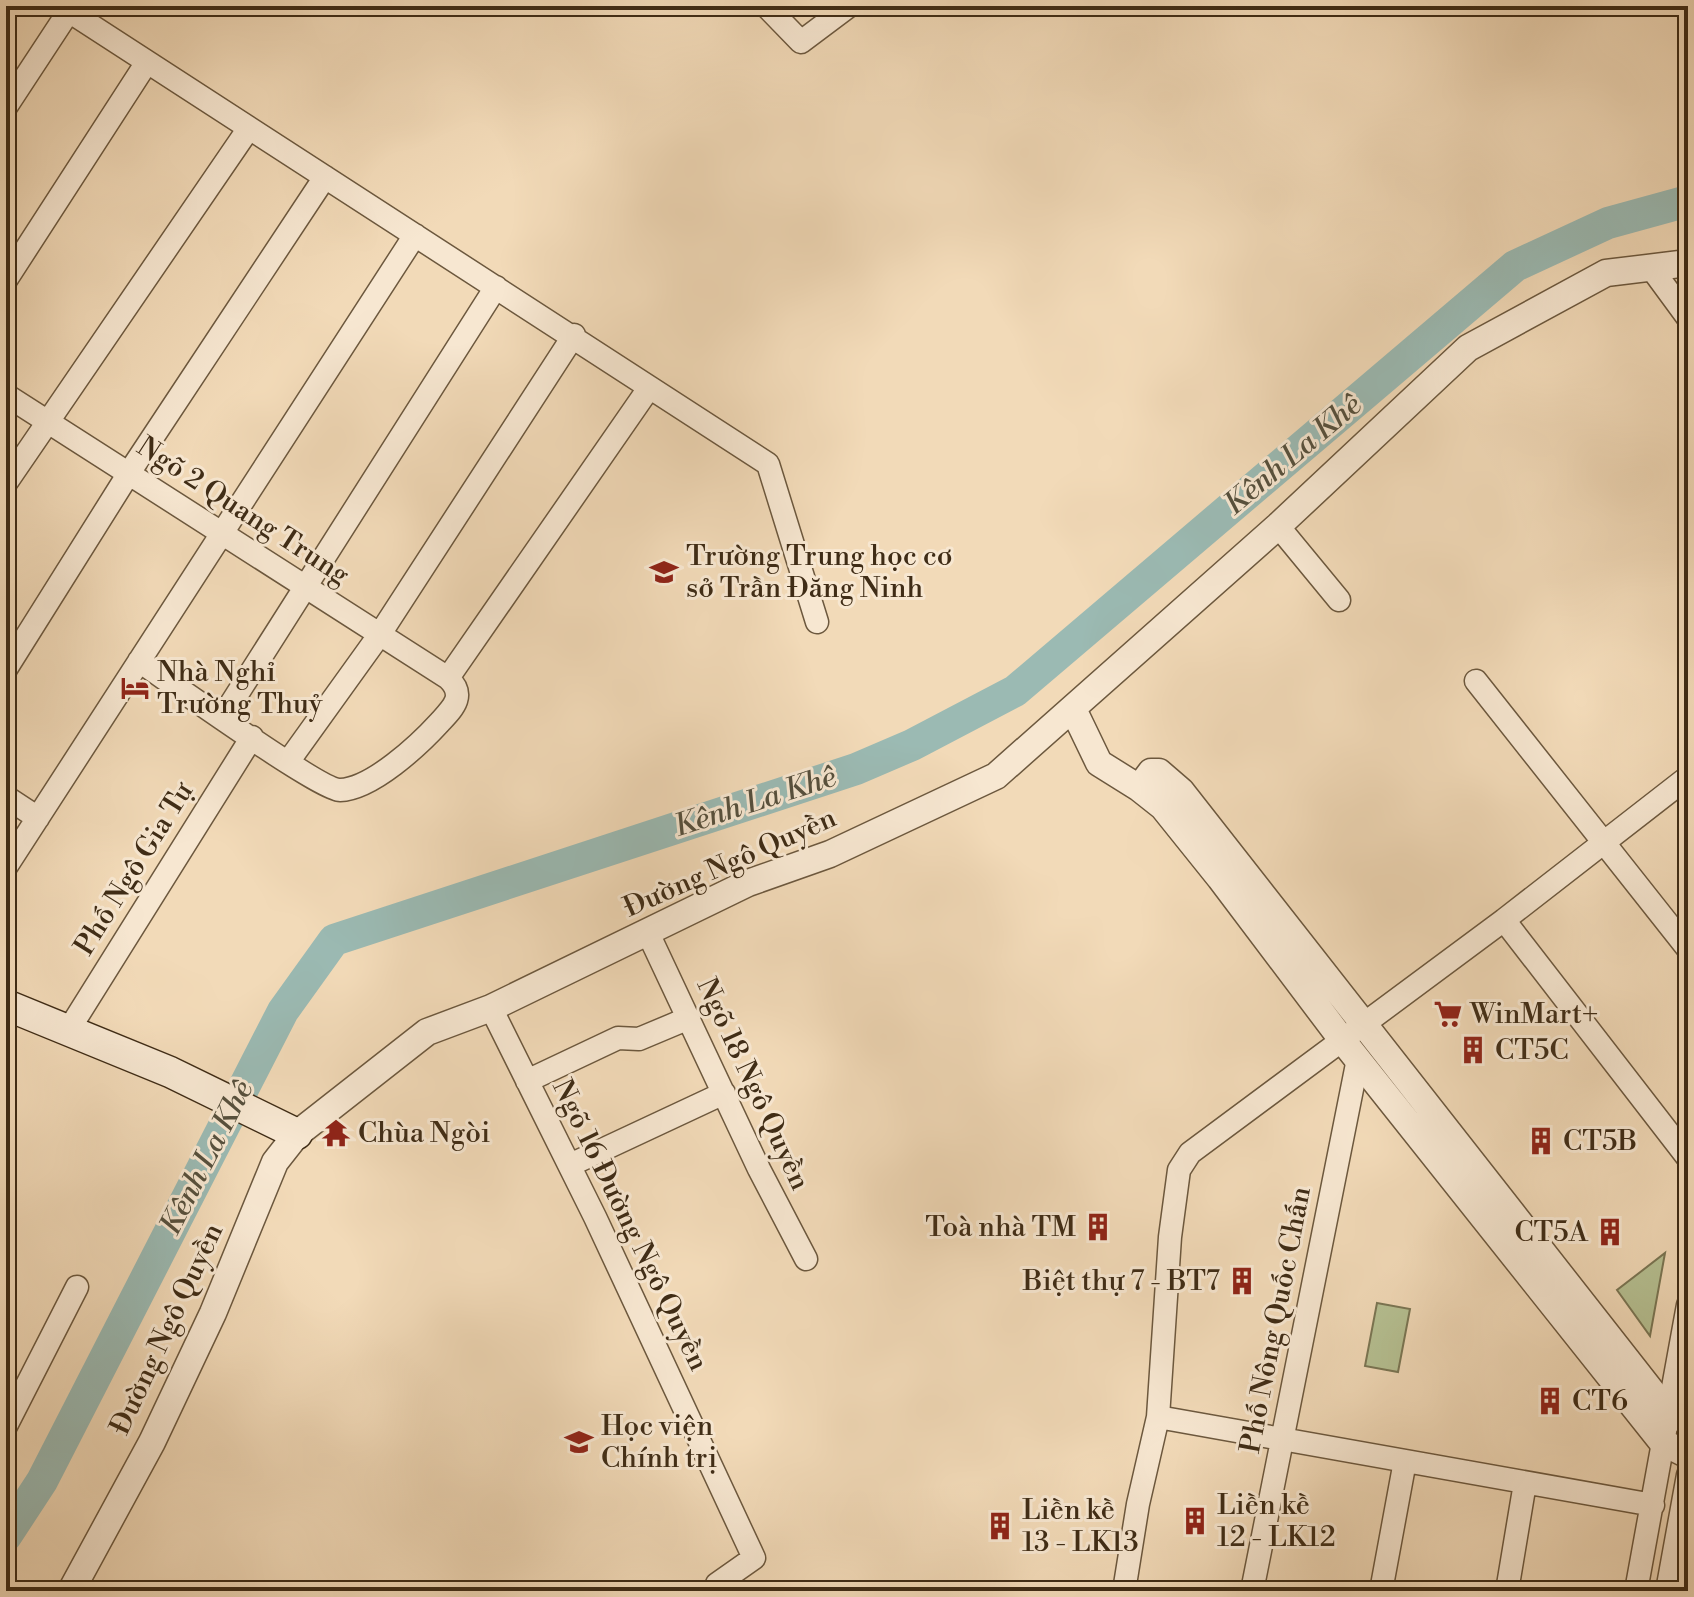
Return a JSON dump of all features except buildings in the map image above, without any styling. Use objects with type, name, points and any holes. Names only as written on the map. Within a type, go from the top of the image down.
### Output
[{"type":"main road","points":[[6,1005],[170,1072],[287,1128]]},
{"type":"street","points":[[766,6],[801,42],[849,6]]},
{"type":"street","points":[[6,107],[65,9],[574,335],[649,388],[768,464],[817,622]]},
{"type":"street","points":[[6,280],[147,62]]},
{"type":"street","points":[[6,483],[46,420],[249,128]]},
{"type":"street","points":[[6,669],[129,473],[325,177]]},
{"type":"street","points":[[6,867],[415,235]]},
{"type":"street","name":"Đường Ngô Quyền","points":[[71,1591],[152,1442],[213,1313],[287,1128],[427,1032],[491,1008],[748,883],[830,854],[986,781],[1073,709],[1278,526],[1468,348],[1606,273],[1688,263]]},
{"type":"street","points":[[1652,269],[1688,318]]},
{"type":"street","points":[[222,718],[496,287]]},
{"type":"street","points":[[288,762],[380,634],[574,335]]},
{"type":"street","points":[[139,661],[330,789],[356,786],[416,748],[455,707],[458,691],[448,678],[649,388]]},
{"type":"street","name":"Ngõ 2 Quang Trung","points":[[6,395],[448,678]]},
{"type":"street","points":[[1278,526],[1339,600]]},
{"type":"street","points":[[1476,681],[1688,949]]},
{"type":"street","points":[[1073,709],[1099,763],[1163,807],[1355,1042],[1677,1416]]},
{"type":"street","name":"Phố Ngô Gia Tự","points":[[68,1031],[252,737]]},
{"type":"street","points":[[1124,1591],[1138,1504],[1158,1417],[1170,1237],[1179,1170],[1190,1153],[1355,1042],[1504,920],[1688,777]]},
{"type":"street","points":[[6,797],[38,818]]},
{"type":"street","points":[[1504,920],[1688,1158]]},
{"type":"street","name":"Ngõ 18 Ngô Quyền","points":[[648,933],[806,1259]]},
{"type":"street","name":"Ngõ 16 Đường Ngô Quyền","points":[[491,1008],[570,1165],[754,1558],[717,1584]]},
{"type":"street","points":[[527,1081],[618,1038],[639,1039],[689,1018]]},
{"type":"street","points":[[1355,1042],[1662,1442],[1688,1455]]},
{"type":"street","name":"Phố Nông Quốc Chấn","points":[[1252,1591],[1283,1439],[1355,1042]]},
{"type":"street","points":[[570,1165],[724,1093]]},
{"type":"street","points":[[6,1426],[77,1287]]},
{"type":"street","points":[[1636,1591],[1662,1442],[1677,1416],[1688,1305]]},
{"type":"street","points":[[1158,1417],[1653,1505]]},
{"type":"street","points":[[1381,1591],[1405,1461]]},
{"type":"street","points":[[1667,1591],[1688,1475]]},
{"type":"street","points":[[1507,1591],[1525,1483]]},
{"type":"green space","points":[[1665,1253],[1650,1336],[1617,1290]]},
{"type":"green space","points":[[1377,1303],[1410,1309],[1398,1372],[1365,1366]]},
{"type":"waterway","name":"Kênh La Khê","points":[[6,1536],[42,1481],[283,1011],[334,940],[856,769],[912,745],[1015,691],[1515,266],[1608,223],[1688,201]]},
{"type":"place","name":"Trường Trung học cơ sở Trần Đăng Ninh","points":[[664,572]]},
{"type":"place","name":"Nhà Nghỉ Trường Thuỷ","points":[[135,688]]},
{"type":"place","name":"WinMart+","points":[[1448,1014]]},
{"type":"place","name":"CT5C","points":[[1473,1050]]},
{"type":"place","name":"Chùa Ngòi","points":[[336,1133]]},
{"type":"place","name":"CT5B","points":[[1541,1141]]},
{"type":"place","name":"Toà nhà TM","points":[[1098,1227]]},
{"type":"place","name":"CT5A","points":[[1610,1232]]},
{"type":"place","name":"Biệt thự 7 - BT7","points":[[1242,1281]]},
{"type":"place","name":"CT6","points":[[1550,1401]]},
{"type":"place","name":"Học viện Chính trị","points":[[579,1442]]},
{"type":"place","name":"Liền kề 12 - LK12","points":[[1195,1521]]},
{"type":"place","name":"Liền kề 13 - LK13","points":[[1000,1526]]}]
